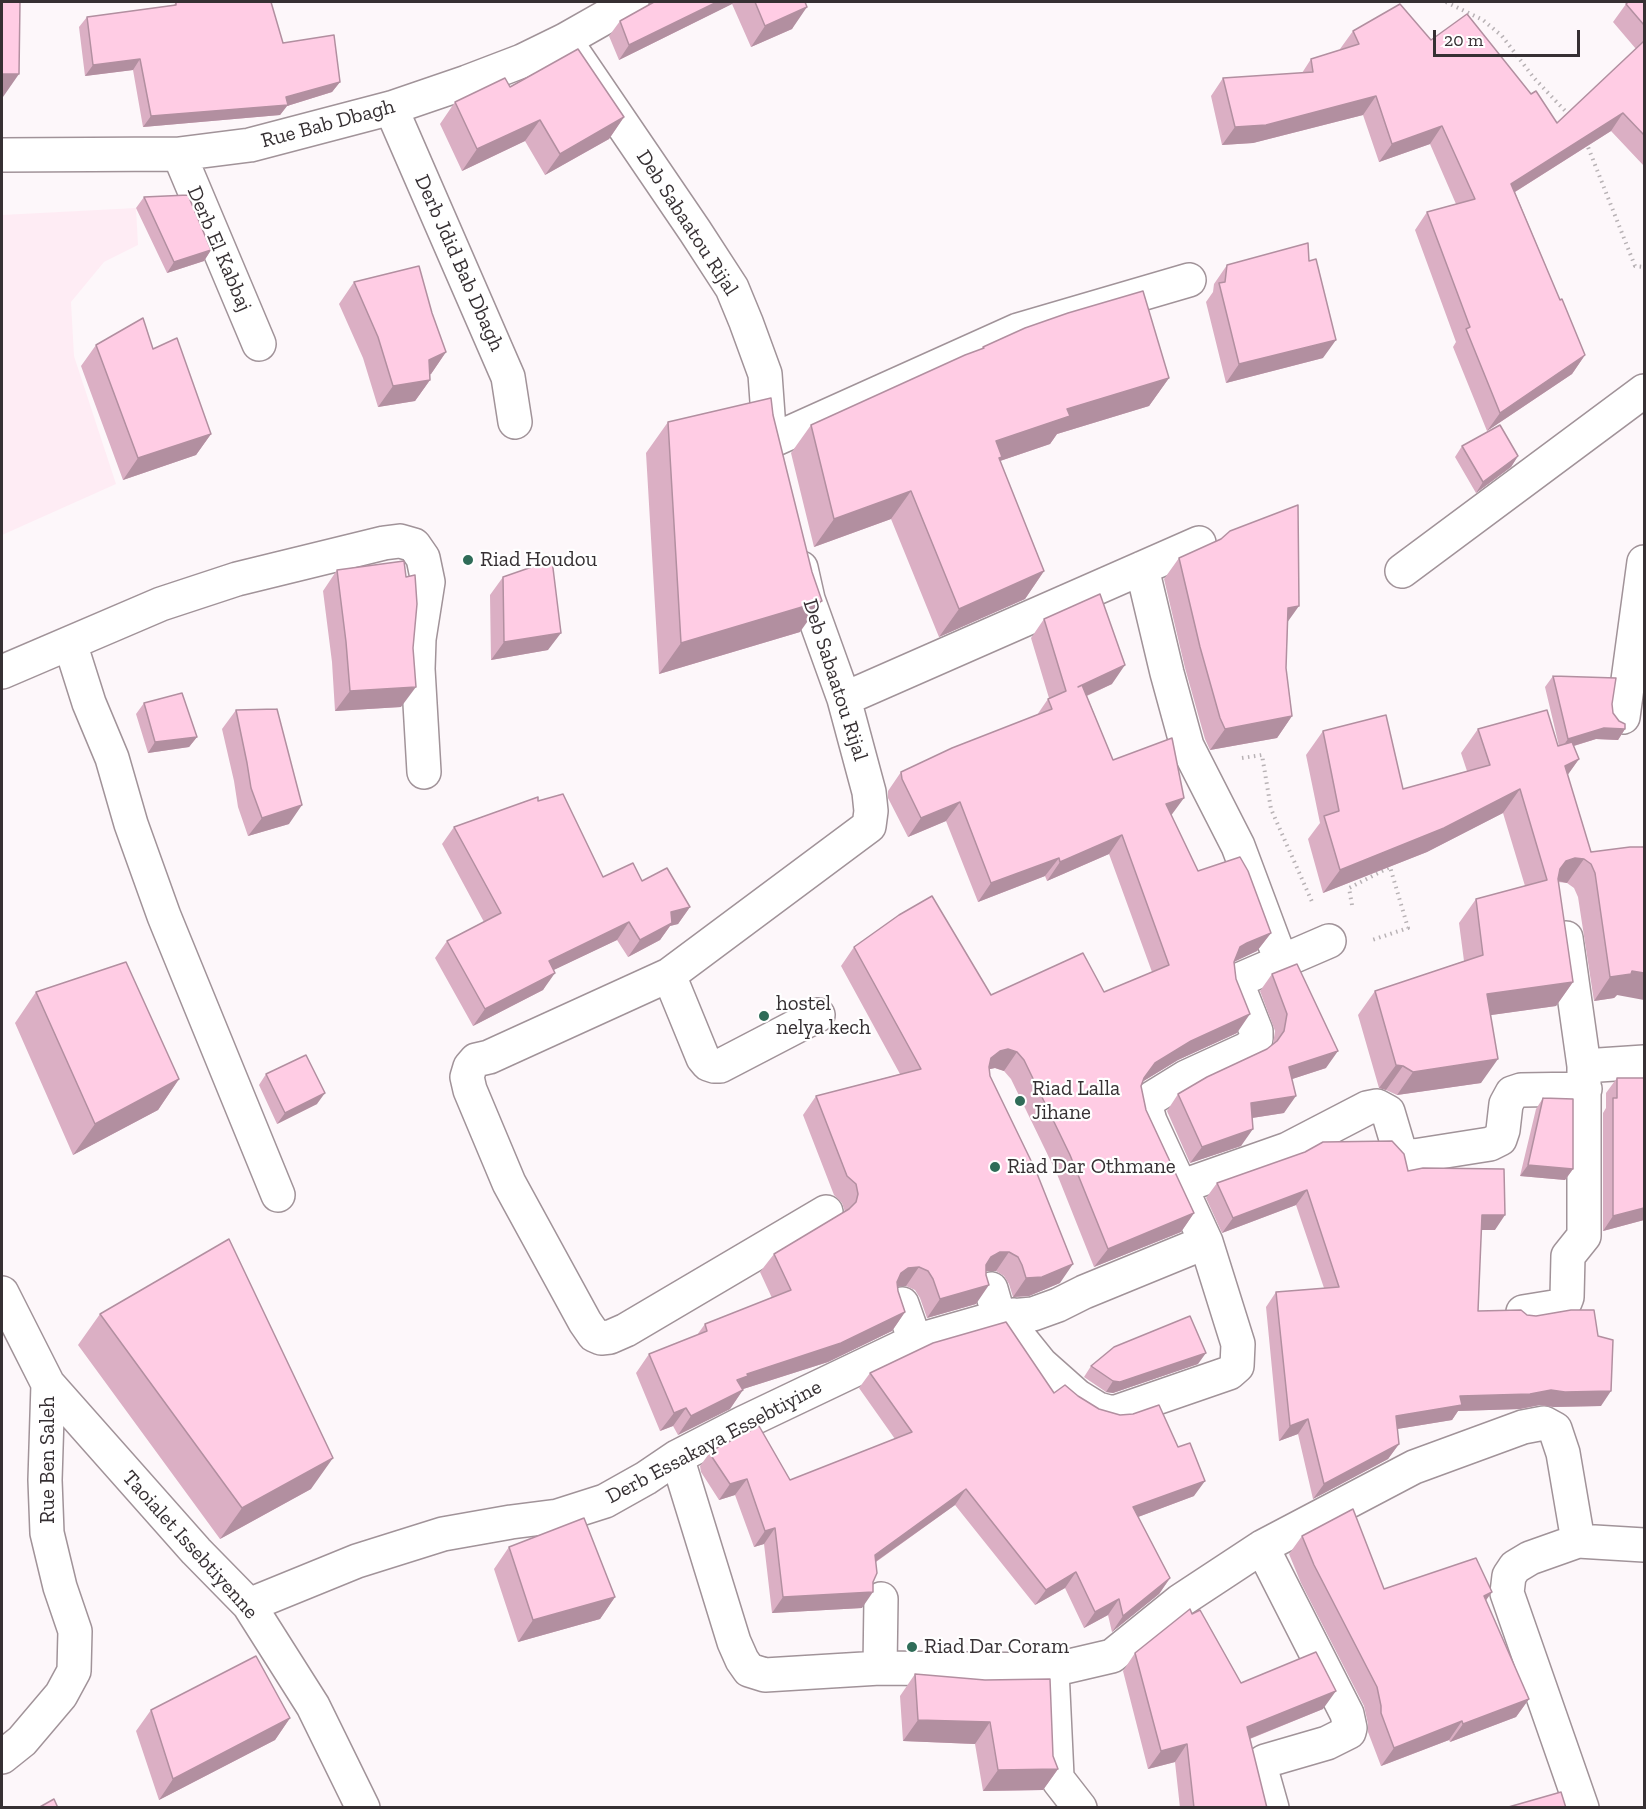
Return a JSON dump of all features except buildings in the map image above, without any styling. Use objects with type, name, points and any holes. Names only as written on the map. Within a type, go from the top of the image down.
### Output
[{"type":"street","name":"Rue Bab Dbagh","points":[[2,155],[179,154],[250,145],[391,108],[466,82],[522,61],[565,40],[632,2]]},
{"type":"street","name":"Deb Sabaatou Rijal","points":[[565,40],[732,288],[747,322],[765,374],[769,442],[778,476]]},
{"type":"street","name":"Derb Jdid Bab Dbagh","points":[[391,108],[508,377],[515,422]]},
{"type":"street","name":"Derb El Kabbaj","points":[[179,154],[259,344]]},
{"type":"street","points":[[769,442],[1018,330],[1189,280]]},
{"type":"street","points":[[1402,571],[1644,391]]},
{"type":"street","points":[[2,672],[161,604],[237,579],[400,541],[414,545],[423,558],[428,582],[419,639],[418,669],[424,772]]},
{"type":"street","name":"Deb Sabaatou Rijal","points":[[794,543],[808,599],[844,699],[869,792],[871,811],[869,826],[669,975],[489,1057],[476,1060],[470,1067],[467,1077],[470,1090],[509,1183],[585,1322],[594,1335],[600,1338],[610,1337],[626,1330],[826,1212]]},
{"type":"street","points":[[844,699],[1199,543]]},
{"type":"street","points":[[1623,717],[1640,633],[1644,562]]},
{"type":"street","points":[[1142,568],[1184,737],[1238,846],[1281,961]]},
{"type":"street","points":[[70,644],[89,703],[112,758],[131,824],[164,916],[278,1195]]},
{"type":"street","points":[[1523,1312],[1560,1306],[1565,1302],[1568,1256],[1584,1236],[1584,1078],[1562,910]]},
{"type":"street","points":[[1001,1307],[1020,1338],[1041,1364],[1077,1396],[1109,1412],[1116,1412],[1229,1372],[1237,1366],[1238,1344],[1206,1242],[1150,1121],[1146,1107],[1152,1098],[1186,1077],[1247,1049],[1253,1044],[1256,1031],[1241,993],[1239,986],[1241,979],[1329,941]]},
{"type":"street","points":[[669,975],[703,1058],[708,1064],[714,1066],[720,1066],[818,1015]]},
{"type":"street","points":[[1180,1187],[1288,1149],[1367,1108],[1377,1106],[1388,1112],[1399,1149],[1405,1155],[1414,1156],[1490,1144],[1500,1139],[1506,1104],[1512,1093],[1584,1078],[1644,1062]]},
{"type":"street","name":"Derb Essakaya Essebtiyine","points":[[249,1605],[357,1561],[443,1534],[558,1516],[605,1501],[677,1457],[915,1341],[1001,1307],[1033,1314],[1058,1305],[1080,1281],[1206,1242]]},
{"type":"street","name":"Taoialet Issebtiyenne","points":[[2,1293],[48,1384],[196,1551],[249,1605],[313,1706],[363,1808]]},
{"type":"street","points":[[902,1304],[915,1341]]},
{"type":"street","name":"Rue Ben Saleh","points":[[2,1757],[22,1741],[61,1695],[74,1671],[75,1631],[60,1587],[47,1533],[45,1480],[48,1384]]},
{"type":"street","points":[[677,1457],[734,1642],[749,1670],[765,1675],[880,1668],[1052,1670],[1112,1656],[1180,1601],[1262,1547],[1414,1467],[1523,1427],[1545,1423],[1555,1429],[1563,1453],[1578,1541]]},
{"type":"street","points":[[1582,1808],[1507,1593],[1509,1575],[1515,1567],[1530,1558],[1578,1541],[1644,1545]]},
{"type":"street","points":[[1262,1547],[1347,1714],[1350,1728],[1349,1732],[1327,1743],[1262,1763],[1272,1808]]},
{"type":"street","points":[[880,1668],[881,1599]]},
{"type":"street","points":[[1052,1670],[1057,1776],[1080,1808]]},
{"type":"path","points":[[1446,2],[1483,20],[1502,36],[1534,78],[1572,118]]},
{"type":"path","points":[[1584,137],[1635,266],[1644,267]]},
{"type":"path","points":[[1197,766],[1262,755],[1271,809],[1314,906]]},
{"type":"path","points":[[1353,909],[1348,888],[1390,867],[1408,928],[1370,940]]},
{"type":"shaded area","points":[[136,208],[138,245],[104,262],[71,302],[74,356],[116,484],[2,535],[2,215]]},
{"type":"place","name":"Riad Houdou","points":[[468,560]]},
{"type":"place","name":"hostel nelya kech","points":[[764,1016]]},
{"type":"place","name":"Riad Lalla Jihane","points":[[1020,1101]]},
{"type":"place","name":"Riad Dar Othmane","points":[[995,1167]]},
{"type":"place","name":"Riad Dar Coram","points":[[912,1647]]}]
